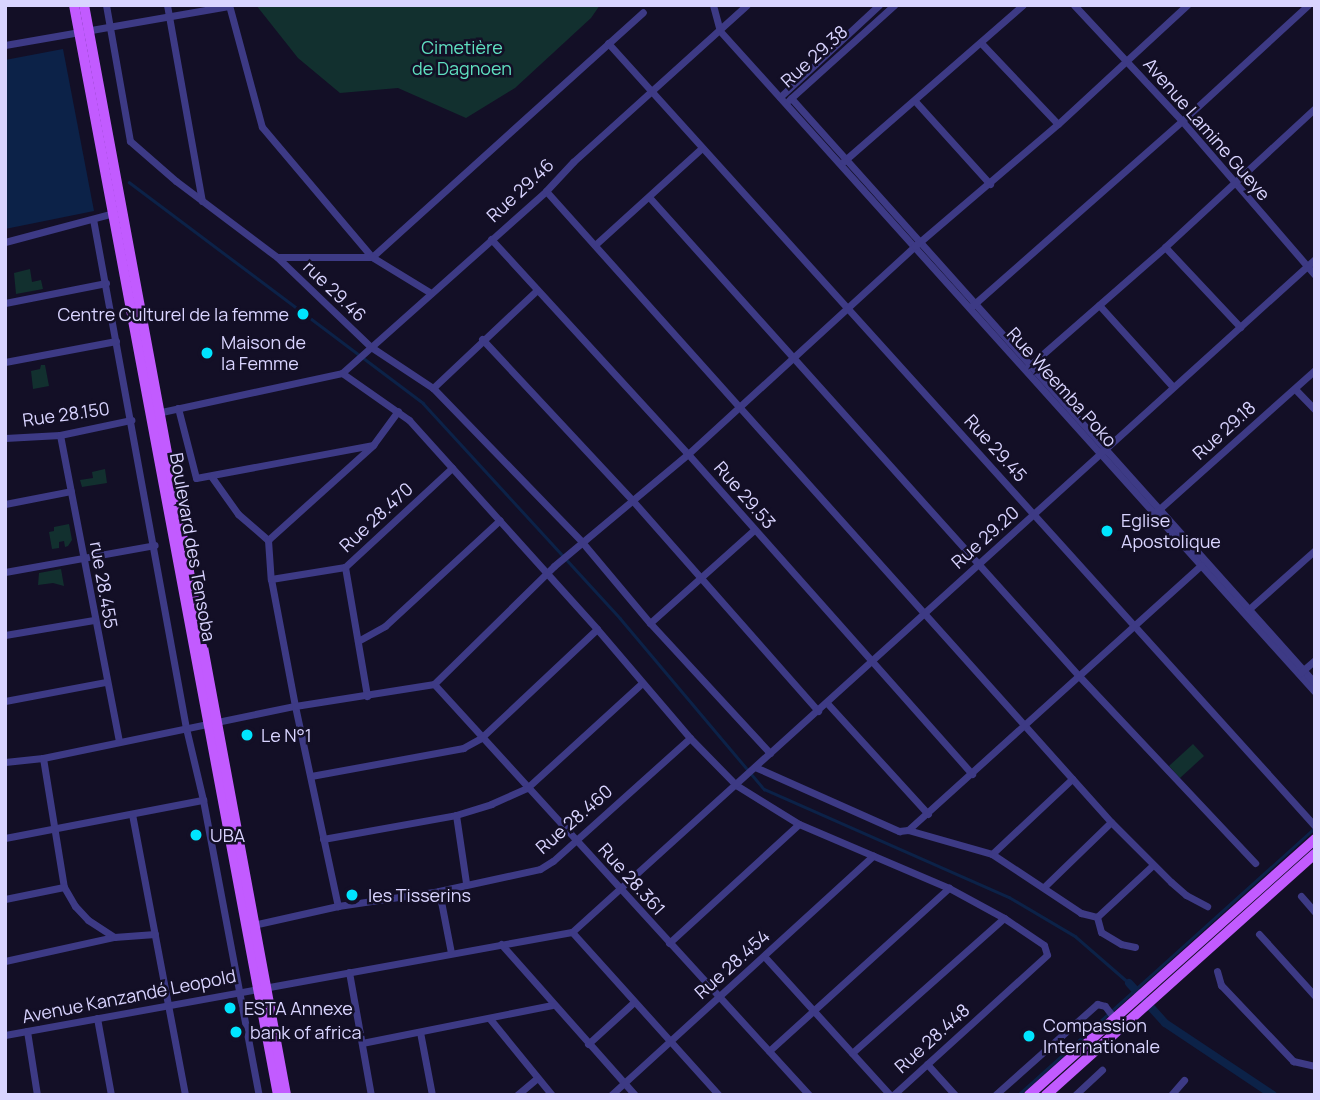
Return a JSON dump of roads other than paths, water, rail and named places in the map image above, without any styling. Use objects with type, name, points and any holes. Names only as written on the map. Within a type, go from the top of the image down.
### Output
[{"type":"main road","name":"Boulevard des Tensoba","points":[[74,5],[84,30],[211,721],[262,987],[286,1095]]},
{"type":"main road","name":"Boulevard des Tensoba","points":[[84,5],[84,30],[114,213],[155,413]]},
{"type":"main road","name":"Boulevard des Tensoba","points":[[211,721],[253,925],[278,1095]]},
{"type":"main road","points":[[1046,1095],[1130,1012],[1315,839]]},
{"type":"main road","points":[[1153,991],[1315,854]]},
{"type":"main road","points":[[1029,1095],[1114,1018],[1130,1012]]},
{"type":"street","name":"rue 29.46","points":[[106,5],[130,141],[202,201],[277,257],[371,347],[433,388],[580,544],[770,753]]},
{"type":"street","points":[[167,5],[202,201]]},
{"type":"street","points":[[713,5],[720,31]]},
{"type":"street","name":"Rue 29.46","points":[[342,373],[546,191],[573,162],[747,5]]},
{"type":"street","points":[[786,99],[878,5]]},
{"type":"street","name":"Rue 29.38","points":[[786,99],[894,5]]},
{"type":"street","points":[[844,162],[982,44],[1023,5]]},
{"type":"street","name":"Avenue Lamine Gueye","points":[[1074,5],[1182,121],[1315,275]]},
{"type":"street","points":[[5,762],[43,758],[211,721],[434,684],[554,566],[688,454],[917,244],[1058,124],[1187,5]]},
{"type":"street","points":[[972,305],[1182,121],[1308,5]]},
{"type":"street","points":[[5,45],[229,6],[262,127],[372,257],[431,293]]},
{"type":"street","points":[[277,257],[372,257],[643,12]]},
{"type":"street","name":"Rue Weemba Poko","points":[[720,31],[844,162],[1301,672],[1315,692]]},
{"type":"street","name":"Rue 29.45","points":[[608,43],[1315,826]]},
{"type":"street","points":[[982,44],[1058,124]]},
{"type":"street","points":[[915,101],[990,184]]},
{"type":"street","points":[[1028,368],[1165,247],[1315,108]]},
{"type":"street","points":[[596,244],[702,148]]},
{"type":"street","points":[[546,191],[1111,822],[1186,895],[1207,906]]},
{"type":"street","points":[[649,197],[1079,676],[1255,863]]},
{"type":"street","points":[[5,242],[114,213]]},
{"type":"street","points":[[93,219],[155,545],[186,728],[203,800],[259,1095]]},
{"type":"street","name":"Rue 29.53","points":[[491,239],[688,454],[972,774]]},
{"type":"street","points":[[1165,247],[1240,327]]},
{"type":"street","name":"Rue 29.20","points":[[754,768],[1315,259]]},
{"type":"street","points":[[5,303],[106,283]]},
{"type":"street","points":[[433,388],[537,290]]},
{"type":"street","points":[[1099,306],[1174,387]]},
{"type":"street","points":[[482,339],[633,500],[818,710]]},
{"type":"street","points":[[5,362],[116,341]]},
{"type":"street","name":"Rue 29.18","points":[[1157,512],[1315,370]]},
{"type":"street","points":[[155,413],[342,373],[398,411],[500,520],[690,738],[736,785],[799,824],[949,888],[1004,918],[852,1053]]},
{"type":"street","points":[[1295,389],[1315,410]]},
{"type":"street","points":[[178,408],[195,477],[373,445]]},
{"type":"street","points":[[268,540],[373,445],[398,411]]},
{"type":"street","name":"Rue 28.150","points":[[5,438],[60,435],[131,420]]},
{"type":"street","name":"rue 28.455","points":[[60,435],[119,740]]},
{"type":"street","name":"Rue 28.470","points":[[271,579],[345,567],[452,468]]},
{"type":"street","points":[[211,476],[230,505],[268,540],[271,579],[295,706],[338,906]]},
{"type":"street","points":[[5,504],[71,491]]},
{"type":"street","name":"Rue Weemba Poko","points":[[1157,512],[1201,565],[1246,611]]},
{"type":"street","points":[[358,640],[385,626],[500,520]]},
{"type":"street","points":[[650,623],[754,530]]},
{"type":"street","points":[[5,572],[155,545]]},
{"type":"street","points":[[1246,611],[1315,550]]},
{"type":"street","points":[[908,830],[1201,565]]},
{"type":"street","points":[[345,567],[366,696]]},
{"type":"street","points":[[5,635],[94,620]]},
{"type":"street","points":[[311,776],[447,752],[481,738],[597,629]]},
{"type":"street","points":[[1301,672],[1315,660]]},
{"type":"street","name":"Rue Weemba Poko","points":[[1301,672],[1315,683]]},
{"type":"street","points":[[5,701],[106,682]]},
{"type":"street","points":[[323,839],[456,815],[491,804],[527,788],[642,683]]},
{"type":"street","name":"Rue 28.361","points":[[434,684],[809,1095]]},
{"type":"street","points":[[827,703],[928,814]]},
{"type":"street","name":"Rue 28.460","points":[[253,925],[338,906],[439,891],[540,869],[553,861],[690,738]]},
{"type":"street","points":[[43,758],[64,887],[82,913],[114,937]]},
{"type":"street","points":[[719,1095],[572,932],[754,768],[899,831],[908,830],[992,854],[1027,880],[1044,887],[1081,913],[1097,917]]},
{"type":"street","points":[[992,854],[1072,779]]},
{"type":"street","points":[[5,838],[203,800]]},
{"type":"street","points":[[132,814],[185,1095]]},
{"type":"street","points":[[456,815],[466,883]]},
{"type":"street","points":[[1044,887],[1111,822]]},
{"type":"street","points":[[669,943],[799,824]]},
{"type":"street","name":"Rue 28.454","points":[[611,1095],[873,856]]},
{"type":"street","points":[[1097,917],[1153,865]]},
{"type":"street","points":[[5,899],[64,887]]},
{"type":"street","points":[[769,1051],[949,888]]},
{"type":"street","points":[[439,891],[451,953]]},
{"type":"street","points":[[1301,896],[1315,912]]},
{"type":"street","points":[[1097,917],[1101,932],[1121,944],[1135,947]]},
{"type":"street","name":"Rue 28.448","points":[[892,1095],[1048,955],[1044,945],[1004,918]]},
{"type":"street","name":"Avenue Kanzandé Leopold","points":[[5,1035],[572,932]]},
{"type":"street","points":[[5,961],[114,937],[155,934]]},
{"type":"street","points":[[1259,934],[1315,996]]},
{"type":"street","points":[[501,944],[552,1005],[635,1095]]},
{"type":"street","points":[[764,956],[812,1012],[892,1095]]},
{"type":"street","points":[[1217,971],[1221,985],[1293,1061],[1315,1066]]},
{"type":"street","points":[[349,972],[371,1095]]},
{"type":"street","points":[[588,1044],[634,1002]]},
{"type":"street","points":[[995,1095],[1097,1003],[1105,1006],[1114,1018]]},
{"type":"street","points":[[362,1043],[552,1005]]},
{"type":"street","points":[[97,1018],[111,1095]]},
{"type":"street","points":[[489,1019],[552,1095]]},
{"type":"street","points":[[27,1031],[37,1095]]},
{"type":"street","points":[[421,1032],[432,1095]]},
{"type":"street","points":[[927,1064],[955,1095]]},
{"type":"street","points":[[1075,1095],[1102,1070]]},
{"type":"street","points":[[517,1095],[537,1078]]},
{"type":"street","points":[[1171,1095],[1184,1080]]},
{"type":"water","points":[[63,49],[94,211],[5,229],[5,60]]},
{"type":"waterway","points":[[129,182],[423,403],[620,618],[764,789],[1009,897],[1075,936],[1129,983]]},
{"type":"waterway","points":[[1018,1095],[1315,828]]},
{"type":"waterway","points":[[1129,983],[1165,1023],[1273,1095]]},
{"type":"place","name":"Centre Culturel de la femme","points":[[303,314]]},
{"type":"place","name":"Maison de la Femme","points":[[207,353]]},
{"type":"place","name":"Eglise Apostolique","points":[[1107,531]]},
{"type":"place","name":"Le N°1","points":[[247,735]]},
{"type":"place","name":"UBA","points":[[196,835]]},
{"type":"place","name":"les Tisserins","points":[[352,895]]},
{"type":"place","name":"ESTA Annexe","points":[[230,1008]]},
{"type":"place","name":"bank of africa","points":[[236,1032]]},
{"type":"place","name":"Compassion Internationale","points":[[1029,1036]]},
{"type":"park label","name":"Cimetière de Dagnoen","points":[[462,58]]}]
